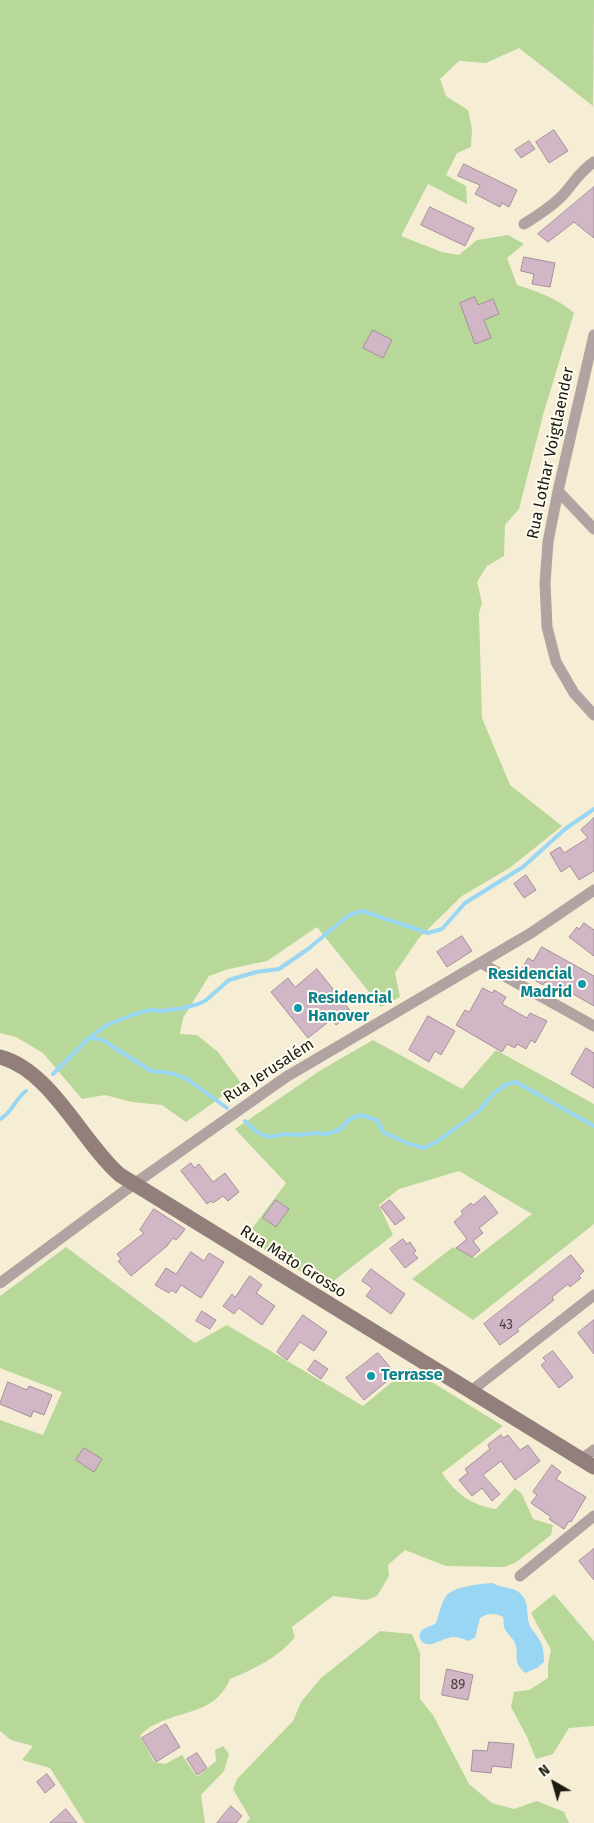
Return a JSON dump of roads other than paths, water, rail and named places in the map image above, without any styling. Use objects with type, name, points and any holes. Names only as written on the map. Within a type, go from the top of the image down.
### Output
[{"type":"street","points":[[524,224],[540,214],[561,196],[574,180],[594,162]]},
{"type":"street","name":"Rua Lothar Voigtlaender","points":[[594,335],[548,542],[546,583],[547,627],[556,662],[574,693],[594,714]]},
{"type":"street","points":[[558,491],[594,529]]},
{"type":"street","name":"Rua Jerusalém","points":[[0,1283],[134,1184],[286,1077],[481,963],[563,912],[594,890]]},
{"type":"street","points":[[481,963],[594,1026]]},
{"type":"street","name":"Rua Mato Grosso","points":[[0,1057],[24,1068],[46,1088],[109,1166],[134,1184],[588,1463]]},
{"type":"street","points":[[471,1391],[594,1295]]},
{"type":"street","points":[[588,1463],[594,1450]]},
{"type":"street","points":[[520,1576],[594,1516]]},
{"type":"water","points":[[492,1583],[518,1591],[525,1600],[530,1625],[543,1650],[544,1662],[537,1668],[525,1673],[521,1669],[517,1661],[515,1643],[504,1628],[503,1617],[497,1615],[489,1614],[480,1618],[475,1638],[467,1641],[452,1637],[430,1644],[422,1642],[420,1634],[422,1630],[436,1623],[446,1596],[455,1590],[467,1586]]},
{"type":"waterway","points":[[53,1074],[89,1038],[107,1025],[150,1010],[162,1011],[198,1004],[205,1001],[229,980],[256,972],[279,969],[308,949],[349,915],[362,911],[428,933],[442,929],[465,903],[523,867],[565,829],[594,809]]},
{"type":"waterway","points":[[89,1038],[101,1039],[151,1071],[171,1073],[187,1079],[227,1108]]},
{"type":"waterway","points":[[245,1121],[257,1132],[269,1137],[285,1134],[327,1134],[339,1130],[350,1119],[361,1115],[377,1120],[383,1132],[409,1144],[424,1148],[438,1141],[479,1111],[494,1093],[507,1084],[516,1082],[594,1126]]},
{"type":"waterway","points":[[0,1119],[8,1113],[26,1091]]},
{"type":"place","name":"Residencial Madrid","points":[[582,984]]},
{"type":"place","name":"Residencial Hanover","points":[[298,1008]]},
{"type":"place","name":"Terrasse","points":[[371,1376]]}]
